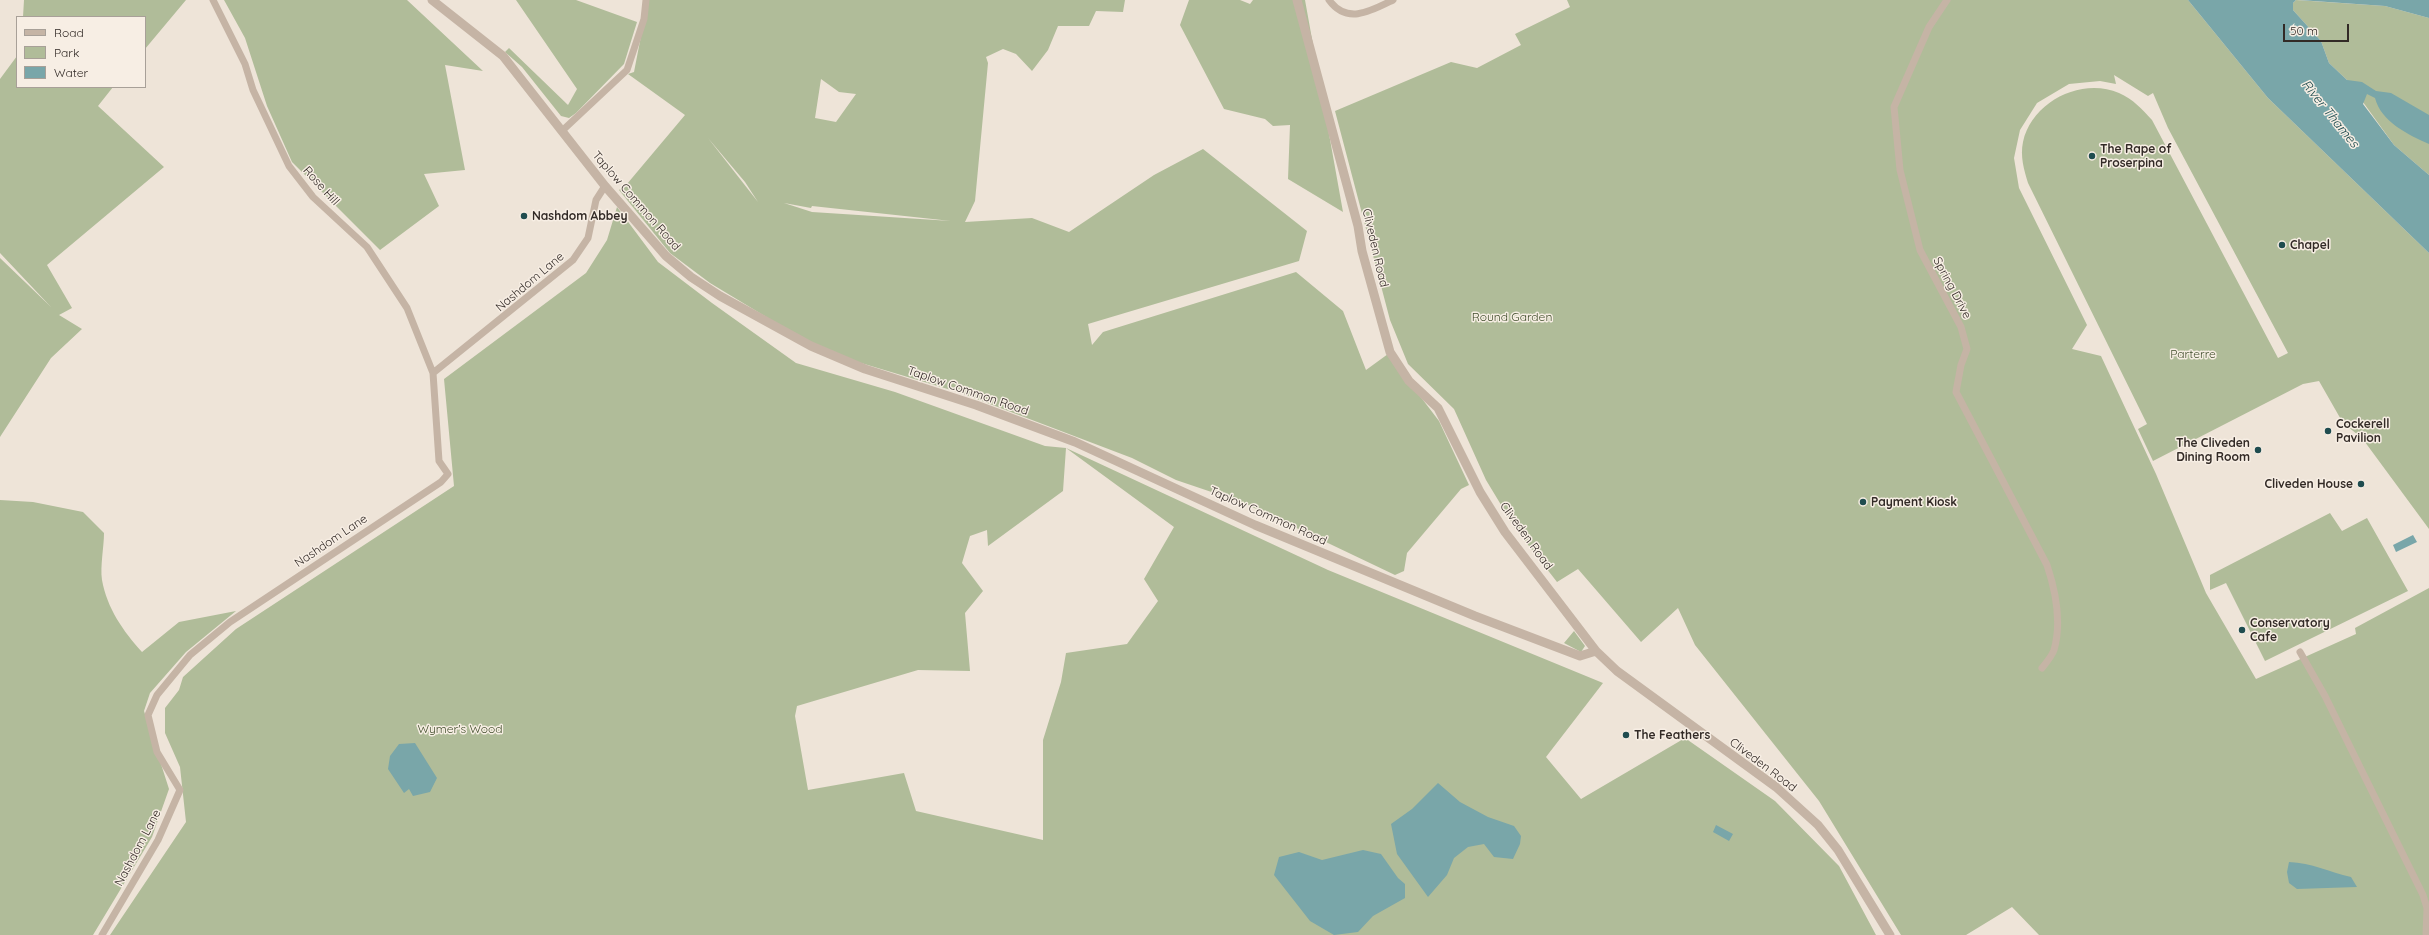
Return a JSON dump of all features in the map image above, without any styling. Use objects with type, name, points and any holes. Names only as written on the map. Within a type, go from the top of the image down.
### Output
[{"type":"street","name":"Rose Hill","points":[[213,0],[245,64],[253,90],[289,166],[313,197],[366,247],[407,308],[433,373]]},
{"type":"street","name":"Taplow Common Road","points":[[432,0],[503,56],[563,130],[605,186],[666,256],[690,277],[811,346],[865,369],[976,405],[1075,442],[1255,525],[1475,616],[1580,656],[1596,651]]},
{"type":"street","points":[[563,130],[628,70],[644,19],[646,0]]},
{"type":"street","name":"Cliveden Road","points":[[1297,0],[1390,352],[1409,381],[1438,408],[1480,492],[1505,532],[1596,651],[1637,687],[1776,787],[1800,807],[1838,850],[1890,935]]},
{"type":"street","points":[[1329,0],[1340,11],[1358,15],[1366,14],[1393,0]]},
{"type":"street","name":"Spring Drive","points":[[1947,0],[1929,27],[1894,107],[1900,170],[1920,250],[1961,327],[1967,349],[1961,365],[1956,392],[2047,565],[2054,587],[2058,618],[2054,651],[2042,668]]},
{"type":"street","name":"Nashdom Lane","points":[[102,935],[158,840],[180,790],[157,752],[148,715],[157,695],[190,655],[230,622],[440,482],[448,474],[439,462],[433,373],[574,260],[588,238],[596,200],[605,186]]},
{"type":"street","points":[[2300,652],[2324,696],[2424,895],[2427,908],[2426,935]]},
{"type":"green space","points":[[24,0],[186,0],[146,48],[146,16],[23,16]]},
{"type":"green space","points":[[224,0],[407,0],[483,71],[445,65],[465,170],[424,174],[439,206],[380,250],[292,162],[267,106],[245,38]]},
{"type":"green space","points":[[516,0],[576,0],[637,22],[624,64],[576,113],[569,118],[561,116],[522,67],[505,52],[509,48],[568,105],[577,89]]},
{"type":"green space","points":[[648,0],[1125,0],[1123,12],[1096,11],[1089,26],[1058,26],[1048,50],[1032,71],[1016,54],[1003,49],[986,57],[988,63],[975,201],[965,222],[1032,218],[1069,232],[1154,175],[1203,149],[1307,231],[1299,261],[1088,324],[1092,345],[1103,332],[1296,272],[1343,311],[1366,370],[1388,354],[1439,421],[1469,485],[1461,489],[1407,553],[1404,571],[1395,575],[1244,503],[1176,480],[1132,458],[961,393],[851,360],[801,338],[710,283],[670,253],[619,190],[627,184],[685,115],[628,74],[634,72]],"holes":[[[821,79],[839,92],[856,94],[836,122],[815,118]],[[708,138],[745,182],[758,202]],[[784,203],[811,208],[812,206],[951,221],[812,212]]]},
{"type":"green space","points":[[1189,0],[1240,0],[1250,4],[1253,0],[1305,0],[1343,212],[1288,179],[1290,125],[1273,126],[1265,119],[1224,109],[1180,25]]},
{"type":"green space","points":[[1567,0],[2188,0],[2268,98],[2429,253],[2429,529],[2362,438],[2343,423],[2319,381],[2303,384],[2153,461],[2138,429],[2147,424],[2028,183],[2022,158],[2023,142],[2028,127],[2048,104],[2060,96],[2075,91],[2090,88],[2105,89],[2124,95],[2145,112],[2152,120],[2278,358],[2288,353],[2168,128],[2153,93],[2148,96],[2114,75],[2116,84],[2100,81],[2069,84],[2037,103],[2020,130],[2014,158],[2019,188],[2087,325],[2072,349],[2101,356],[2156,474],[2206,593],[2256,679],[2356,634],[2355,628],[2429,588],[2429,935],[2039,935],[2012,907],[1966,935],[1901,935],[1819,801],[1695,645],[1678,608],[1641,642],[1578,569],[1557,582],[1515,528],[1486,480],[1454,409],[1408,364],[1390,320],[1335,111],[1451,62],[1477,68],[1521,45],[1515,34],[1570,7]]},
{"type":"green space","points":[[2296,0],[2385,6],[2429,18],[2429,175],[2394,145],[2347,80],[2329,63],[2321,41],[2293,10],[2293,3]]},
{"type":"green space","points":[[16,57],[16,88],[112,88],[98,106],[164,167],[47,265],[72,308],[59,315],[82,329],[51,358],[0,437],[0,258],[51,307],[0,253],[0,79]]},
{"type":"green space","name":"Wymer's Wood","points":[[617,207],[658,262],[796,363],[895,392],[1045,446],[1066,448],[1328,570],[1603,683],[1546,757],[1581,799],[1685,738],[1775,801],[1839,866],[1876,935],[110,935],[186,822],[180,767],[165,733],[165,708],[179,690],[183,677],[236,629],[454,486],[444,379],[586,273],[607,240]],"holes":[[[1066,448],[1174,527],[1144,579],[1158,601],[1127,644],[1066,653],[1061,682],[1043,740],[1043,840],[916,811],[904,773],[808,790],[795,716],[797,706],[918,670],[970,671],[965,613],[983,591],[962,563],[970,536],[987,530],[988,546],[1063,491]]]},
{"type":"green space","points":[[0,500],[33,502],[83,512],[104,533],[101,569],[104,590],[117,619],[128,636],[142,652],[179,622],[236,611],[186,652],[150,693],[144,711],[169,789],[152,837],[93,935],[0,935]]},
{"type":"green space","points":[[2330,513],[2342,531],[2367,518],[2408,591],[2265,661],[2226,583],[2210,590],[2210,575]]},
{"type":"green space","points":[[1574,631],[1585,646],[1581,652],[1564,643]]},
{"type":"water","name":"River Thames","points":[[2188,0],[2296,0],[2293,3],[2293,10],[2321,41],[2329,63],[2347,80],[2362,82],[2376,91],[2391,93],[2429,115],[2429,144],[2405,132],[2389,121],[2378,106],[2375,98],[2367,94],[2363,104],[2394,145],[2429,175],[2429,253],[2268,98]]},
{"type":"water","points":[[2299,0],[2429,0],[2429,18],[2385,6]]},
{"type":"water","points":[[2413,535],[2417,542],[2396,552],[2393,545]]},
{"type":"water","points":[[415,743],[437,778],[430,792],[413,796],[409,789],[404,793],[388,769],[390,756],[399,744]]},
{"type":"water","points":[[1438,783],[1460,802],[1488,817],[1514,826],[1521,836],[1520,844],[1513,859],[1494,857],[1484,844],[1468,847],[1454,858],[1447,875],[1428,897],[1397,854],[1391,824],[1412,809]]},
{"type":"water","points":[[1716,825],[1733,834],[1729,841],[1713,832]]},
{"type":"water","points":[[1363,850],[1381,854],[1398,878],[1405,884],[1405,898],[1373,916],[1358,932],[1334,935],[1310,921],[1274,875],[1279,857],[1299,852],[1322,860]]},
{"type":"water","points":[[2289,862],[2313,866],[2351,877],[2357,887],[2297,889],[2289,883],[2287,872]]},
{"type":"place","name":"The Rape of Proserpina","points":[[2092,156]]},
{"type":"place","name":"Nashdom Abbey","points":[[524,216]]},
{"type":"place","name":"Chapel","points":[[2282,245]]},
{"type":"place","name":"Cockerell Pavilion","points":[[2328,431]]},
{"type":"place","name":"The Cliveden Dining Room","points":[[2258,450]]},
{"type":"place","name":"Cliveden House","points":[[2361,484]]},
{"type":"place","name":"Payment Kiosk","points":[[1863,502]]},
{"type":"place","name":"Conservatory Cafe","points":[[2242,630]]},
{"type":"place","name":"The Feathers","points":[[1626,735]]},
{"type":"park label","name":"Round Garden","points":[[1512,317]]},
{"type":"park label","name":"Parterre","points":[[2193,354]]}]
